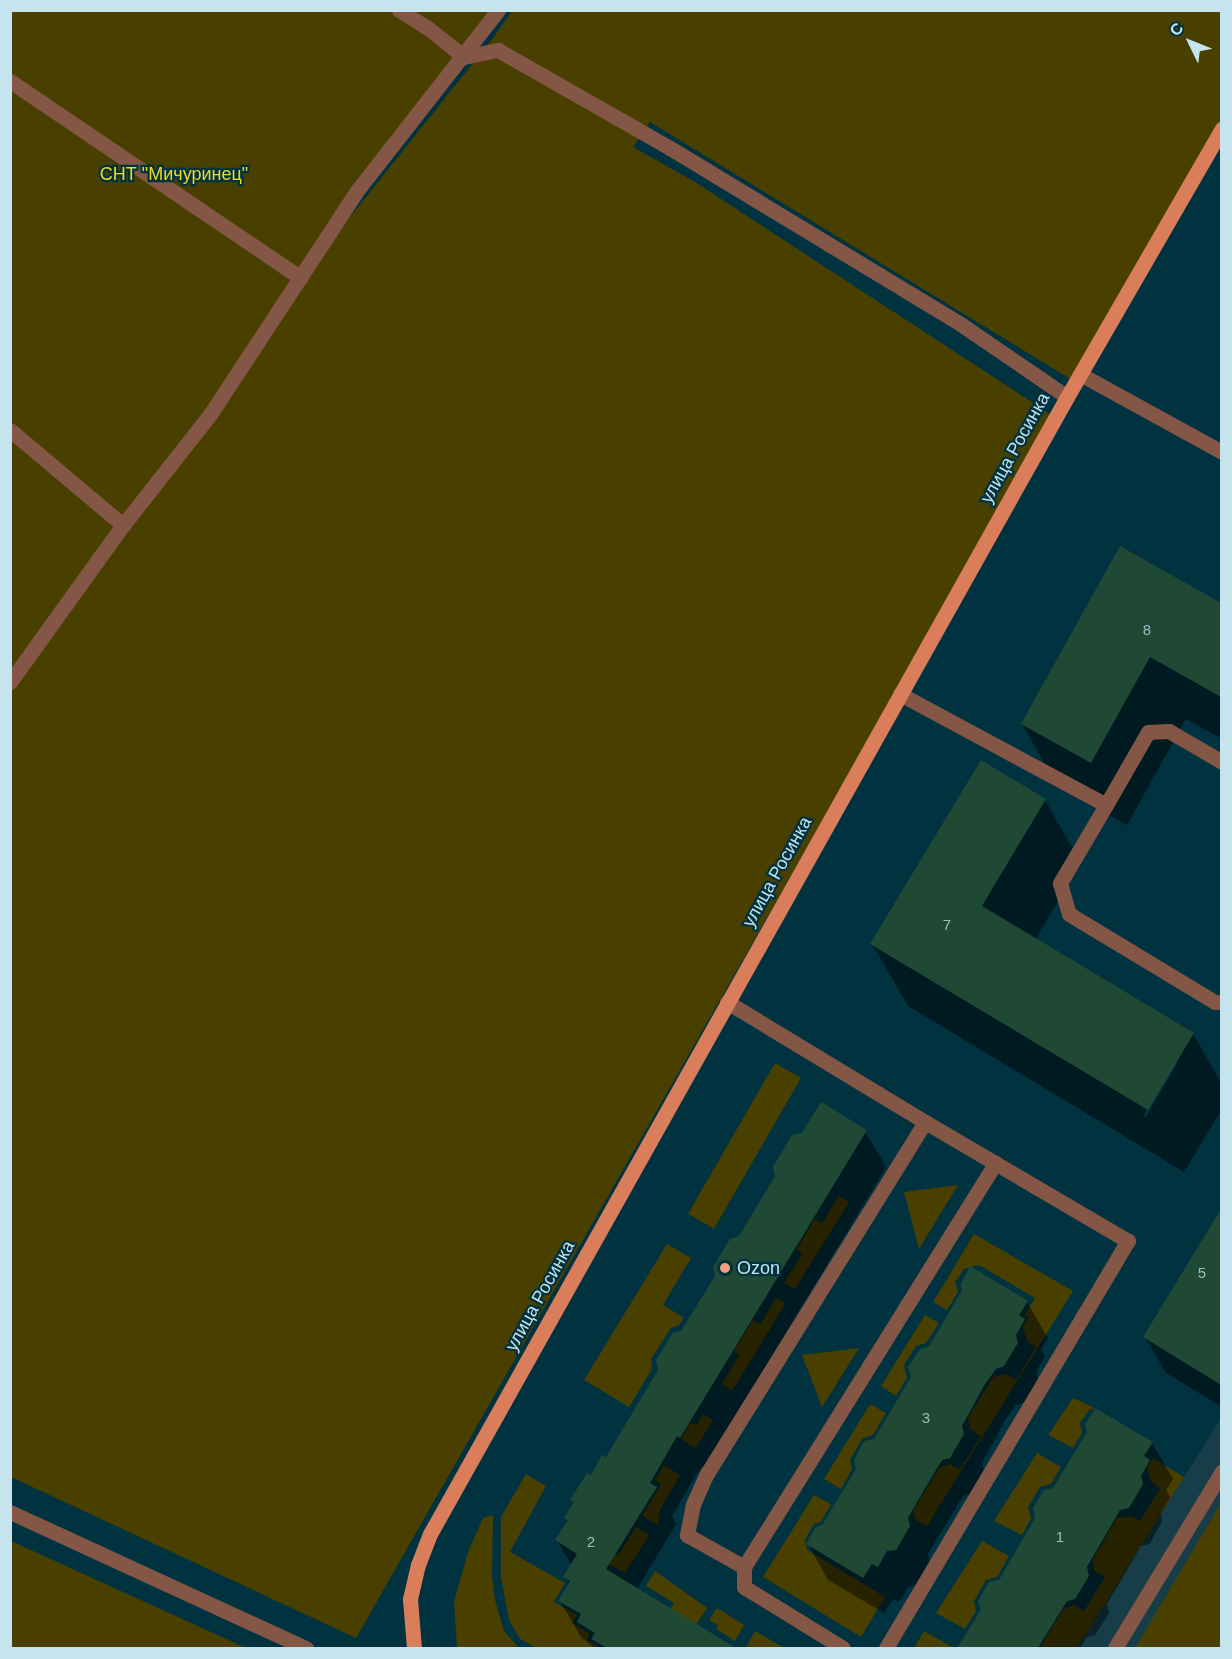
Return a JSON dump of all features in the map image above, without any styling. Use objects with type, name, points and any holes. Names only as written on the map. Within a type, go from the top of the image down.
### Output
[{"type":"main road","name":"улица Росинка","points":[[414,1648],[410,1599],[418,1565],[430,1534],[1067,397],[1221,129]]},
{"type":"street","points":[[399,10],[428,28],[464,57]]},
{"type":"street","points":[[10,682],[123,525],[211,413],[356,192],[464,57],[498,10]]},
{"type":"street","points":[[464,57],[498,50],[670,148],[912,295],[1067,397]]},
{"type":"street","points":[[10,81],[301,278]]},
{"type":"street","points":[[1080,374],[1221,452]]},
{"type":"street","points":[[10,430],[123,525]]},
{"type":"street","points":[[900,694],[1106,806]]},
{"type":"street","points":[[1221,762],[1169,731],[1148,732],[1060,883],[1069,914],[1215,1002],[1221,1002]]},
{"type":"street","points":[[727,1002],[1128,1241],[886,1648]]},
{"type":"street","points":[[744,1567],[687,1535],[693,1504],[707,1473],[925,1122]]},
{"type":"street","points":[[843,1648],[744,1587],[744,1567],[995,1163]]},
{"type":"street","points":[[1115,1648],[1221,1471]]},
{"type":"street","points":[[10,1512],[306,1648]]},
{"type":"shaded area","points":[[1221,1418],[1221,1648],[1077,1648],[1184,1477]]},
{"type":"green space","name":"СНТ \"Мичуринец\"","points":[[11,11],[498,11],[306,272],[493,38],[512,11],[1221,11],[1221,132],[1080,385],[650,122],[633,147],[695,182],[1053,416],[356,1638],[11,1477]]},
{"type":"green space","points":[[775,1063],[801,1078],[714,1229],[688,1214]]},
{"type":"green space","points":[[958,1185],[919,1249],[904,1192]]},
{"type":"green space","points":[[839,1196],[849,1202],[795,1289],[784,1283],[802,1254],[796,1250],[815,1219],[822,1223]]},
{"type":"green space","points":[[974,1234],[1073,1291],[927,1526],[916,1520],[913,1511],[939,1468],[950,1464],[960,1469],[981,1436],[970,1429],[968,1417],[993,1377],[1007,1374],[1016,1380],[1036,1347],[1027,1341],[1023,1326],[1029,1317],[1025,1315],[1035,1298],[979,1265],[964,1269],[955,1282],[958,1292],[947,1310],[933,1302]]},
{"type":"green space","points":[[667,1244],[691,1258],[663,1305],[684,1318],[679,1325],[671,1328],[651,1359],[652,1369],[629,1407],[584,1380]]},
{"type":"green space","points":[[776,1298],[786,1303],[732,1391],[722,1384],[739,1355],[734,1351],[753,1320],[760,1325]]},
{"type":"green space","points":[[925,1315],[939,1323],[926,1343],[916,1346],[904,1365],[907,1378],[896,1396],[881,1386]]},
{"type":"green space","points":[[859,1348],[822,1407],[802,1355]]},
{"type":"green space","points":[[1073,1398],[1095,1408],[1089,1410],[1080,1423],[1082,1433],[1073,1448],[1048,1435]]},
{"type":"green space","points":[[870,1404],[886,1413],[873,1435],[862,1439],[850,1460],[852,1469],[841,1489],[824,1479]]},
{"type":"green space","points":[[703,1414],[713,1420],[696,1448],[681,1439],[691,1422],[696,1425]]},
{"type":"green space","points":[[1037,1453],[1061,1467],[1051,1484],[1040,1487],[1028,1507],[1031,1519],[1022,1535],[994,1521]]},
{"type":"green space","points":[[1153,1458],[1184,1477],[1077,1648],[1040,1648],[1063,1609],[1074,1605],[1084,1611],[1105,1577],[1094,1570],[1093,1559],[1117,1518],[1131,1516],[1140,1521],[1160,1488],[1151,1482],[1147,1468]]},
{"type":"green space","points":[[664,1465],[680,1475],[660,1510],[658,1525],[642,1516],[661,1484],[655,1480]]},
{"type":"green space","points":[[526,1474],[546,1486],[510,1552],[565,1583],[554,1602],[577,1615],[572,1623],[590,1634],[587,1640],[601,1648],[536,1648],[520,1639],[509,1620],[501,1577],[501,1517]]},
{"type":"green space","points":[[814,1495],[831,1504],[821,1522],[814,1524],[805,1540],[807,1550],[885,1597],[861,1637],[763,1577]]},
{"type":"green space","points":[[1221,1503],[1221,1648],[1135,1648]]},
{"type":"green space","points":[[493,1515],[492,1576],[495,1600],[504,1631],[519,1648],[457,1648],[454,1602],[468,1552],[483,1518]]},
{"type":"green space","points":[[636,1527],[649,1535],[625,1573],[607,1563],[613,1553],[618,1556]]},
{"type":"green space","points":[[11,1541],[246,1648],[11,1648]]},
{"type":"green space","points":[[982,1541],[1009,1556],[997,1577],[986,1580],[974,1601],[976,1611],[965,1629],[936,1613]]},
{"type":"green space","points":[[655,1571],[707,1608],[694,1628],[669,1612],[674,1603],[646,1586]]},
{"type":"green space","points":[[717,1608],[744,1625],[735,1641],[716,1629],[718,1625],[709,1620]]},
{"type":"green space","points":[[755,1631],[784,1648],[746,1647]]},
{"type":"green space","points":[[924,1631],[954,1648],[914,1648]]},
{"type":"building","points":[[1120,546],[1221,603],[1221,697],[1150,657],[1091,763],[1021,724]]},
{"type":"building","points":[[981,760],[1046,799],[982,906],[1194,1033],[1148,1110],[870,944]]},
{"type":"building","points":[[821,1102],[867,1130],[680,1438],[677,1436],[650,1483],[657,1487],[606,1569],[736,1648],[607,1648],[591,1639],[595,1633],[577,1622],[581,1614],[558,1601],[570,1581],[563,1577],[577,1554],[555,1540],[568,1520],[564,1518],[574,1502],[570,1500],[587,1473],[591,1475],[602,1455],[606,1457],[658,1370],[656,1360],[673,1333],[681,1331],[715,1276],[713,1267],[730,1239],[739,1236],[775,1176],[773,1167],[792,1135],[802,1133]]},
{"type":"building","points":[[1221,1209],[1221,1385],[1143,1337]]},
{"type":"building","points":[[970,1266],[1028,1301],[1019,1315],[1025,1319],[1016,1335],[1018,1343],[1004,1366],[996,1369],[985,1384],[962,1426],[964,1434],[950,1458],[942,1460],[920,1497],[908,1518],[910,1526],[896,1550],[887,1551],[878,1567],[872,1564],[863,1578],[806,1544],[816,1527],[822,1525],[856,1469],[854,1460],[864,1441],[874,1439],[911,1377],[908,1367],[920,1349],[929,1347],[962,1290],[961,1284]]},
{"type":"building","points":[[1095,1408],[1153,1442],[1144,1456],[1150,1460],[1141,1476],[1143,1484],[1129,1508],[1120,1510],[1087,1567],[1089,1576],[1075,1599],[1067,1601],[1038,1648],[957,1648],[981,1610],[978,1601],[989,1582],[999,1580],[1035,1518],[1033,1508],[1044,1490],[1053,1488],[1087,1432],[1085,1425]]},
{"type":"place","name":"Ozon","points":[[725,1268]]}]
